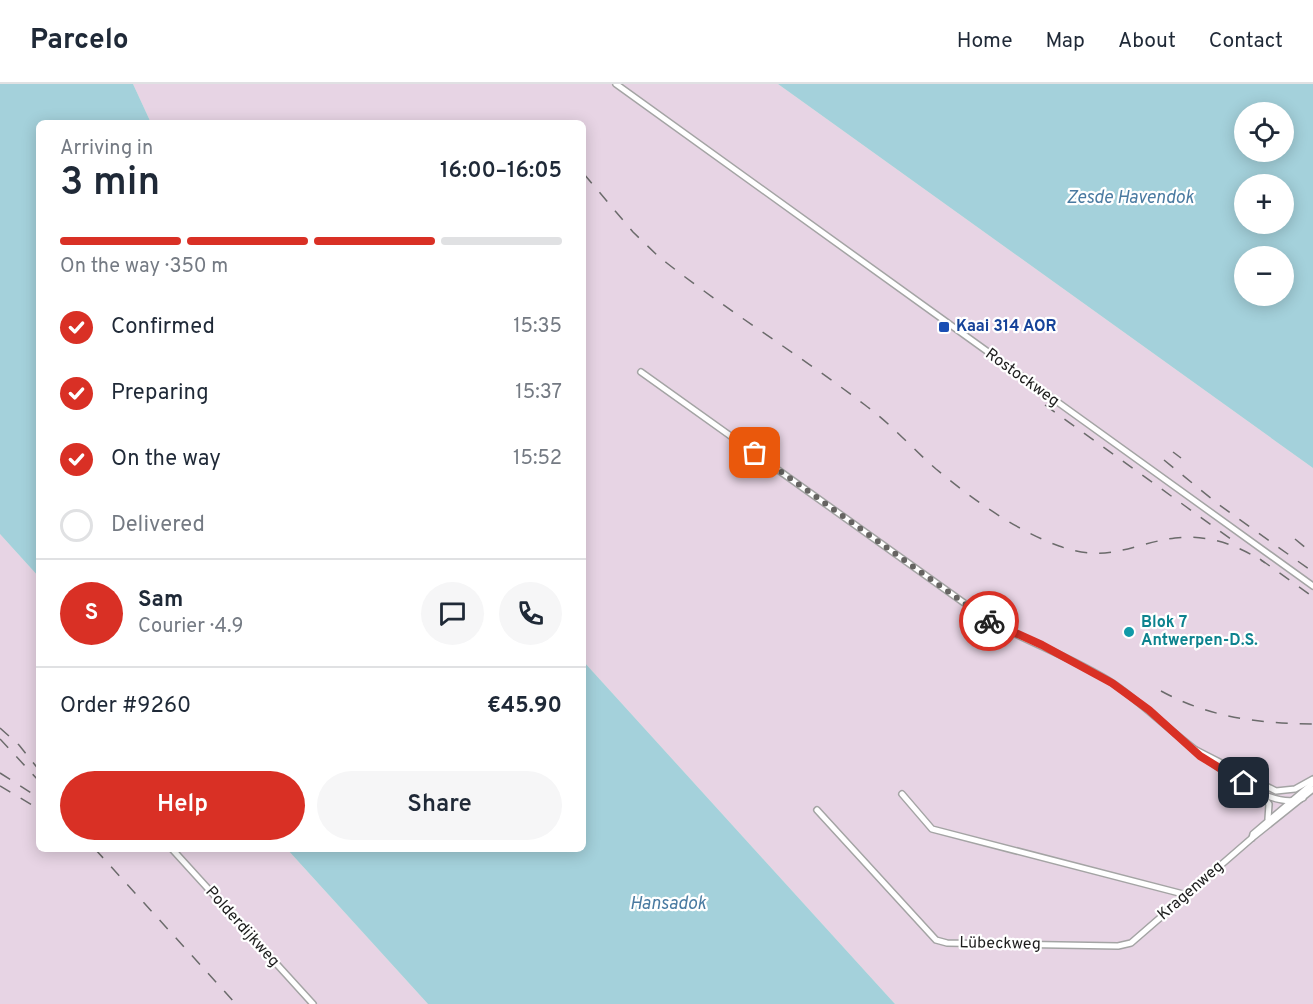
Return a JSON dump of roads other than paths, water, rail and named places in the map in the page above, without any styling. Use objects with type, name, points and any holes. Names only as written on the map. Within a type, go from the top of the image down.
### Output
[{"type":"street","name":"Rostockweg","points":[[616,84],[1313,586]]},
{"type":"street","points":[[641,372],[981,615],[1077,663],[1130,695],[1191,748],[1222,771],[1259,792],[1288,802]]},
{"type":"street","points":[[1191,748],[1267,788],[1277,799],[1279,810]]},
{"type":"street","points":[[1267,788],[1289,790],[1313,781]]},
{"type":"street","name":"Kragenweg","points":[[1131,943],[1252,838],[1279,810],[1313,781]]},
{"type":"street","name":"Kragenweg","points":[[1267,824],[1313,789]]},
{"type":"street","points":[[1259,792],[1269,804],[1267,824]]},
{"type":"street","points":[[902,794],[932,830],[1186,895]]},
{"type":"street","name":"Kragenweg","points":[[1288,802],[1303,798]]},
{"type":"street","name":"Lübeckweg","points":[[817,810],[936,940],[946,943],[1106,946],[1131,943]]},
{"type":"street","name":"Polderdijkweg","points":[[175,852],[313,1004]]},
{"type":"water","points":[[0,84],[133,84],[150,120],[36,120],[36,574],[0,534]]},
{"type":"water","name":"Zesde Havendok","points":[[778,84],[1313,84],[1313,468]]},
{"type":"water","name":"Hansadok","points":[[586,664],[895,1004],[428,1004],[290,852],[586,852]]},
{"type":"railway","points":[[586,176],[633,232],[658,256],[865,405],[950,480],[1010,523],[1059,546],[1076,551],[1105,553],[1187,537],[1222,542],[1265,563]]},
{"type":"railway","points":[[1045,405],[1235,542]]},
{"type":"railway","points":[[1173,452],[1181,458]]},
{"type":"railway","points":[[1164,460],[1218,504],[1313,572]]},
{"type":"railway","points":[[1295,539],[1313,554]]},
{"type":"railway","points":[[1260,559],[1313,597]]},
{"type":"railway","points":[[1161,691],[1216,713],[1253,720],[1313,724]]},
{"type":"railway","points":[[0,728],[19,745],[36,766]]},
{"type":"railway","points":[[0,739],[36,778]]},
{"type":"railway","points":[[0,773],[36,796]]},
{"type":"railway","points":[[0,786],[36,807]]},
{"type":"railway","points":[[98,852],[236,1004]]},
{"type":"place","name":"Kaai 314 AOR","points":[[944,327]]},
{"type":"place","name":"Blok 7 Antwerpen-D.S.","points":[[1129,632]]}]
